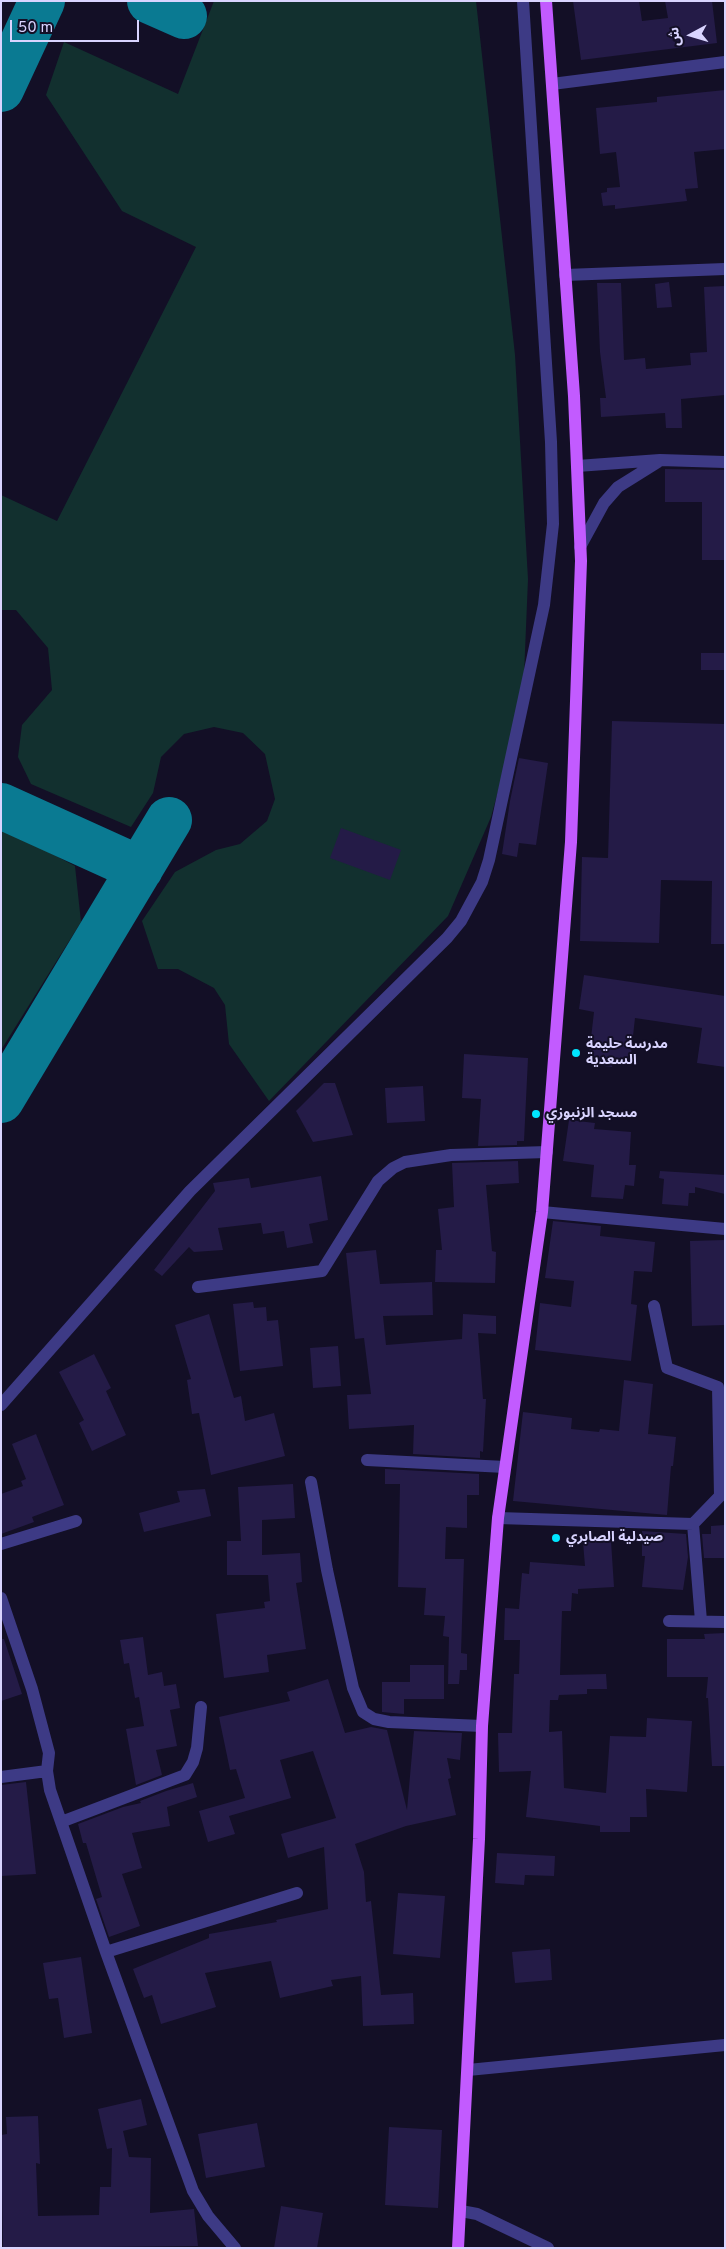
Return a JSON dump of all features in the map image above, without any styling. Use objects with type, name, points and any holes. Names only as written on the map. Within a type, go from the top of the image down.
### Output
[{"type":"main road","points":[[458,2248],[468,2070],[482,1726],[498,1518],[542,1212],[572,842],[580,547],[577,466],[546,1]]},
{"type":"street","points":[[1,1405],[190,1191],[448,938],[465,915],[482,882],[491,852],[544,605],[553,524],[551,450],[523,1]]},
{"type":"street","points":[[552,84],[725,62]]},
{"type":"street","points":[[565,275],[725,268]]},
{"type":"street","points":[[580,547],[604,502],[618,486],[660,460]]},
{"type":"street","points":[[577,466],[660,460],[725,462]]},
{"type":"street","points":[[198,1287],[322,1271],[378,1182],[393,1168],[405,1162],[451,1155],[547,1152]]},
{"type":"street","points":[[542,1212],[725,1229]]},
{"type":"street","points":[[498,1518],[693,1524],[720,1496],[718,1387],[667,1368],[654,1306]]},
{"type":"street","points":[[367,1460],[505,1468]]},
{"type":"street","points":[[311,1482],[352,1688],[363,1712],[374,1719],[389,1722],[482,1726]]},
{"type":"street","points":[[1,1544],[76,1521]]},
{"type":"street","points":[[693,1524],[701,1621]]},
{"type":"street","points":[[1,1598],[32,1689],[49,1753],[47,1771],[61,1822],[106,1952],[193,2191],[208,2216],[234,2248]]},
{"type":"street","points":[[669,1620],[725,1622]]},
{"type":"street","points":[[61,1822],[185,1775],[194,1762],[198,1748],[201,1707]]},
{"type":"street","points":[[1,1776],[47,1771]]},
{"type":"street","points":[[106,1952],[297,1892]]},
{"type":"street","points":[[468,2070],[725,2045]]},
{"type":"street","points":[[461,2211],[478,2214],[548,2248]]},
{"type":"green space","points":[[214,1],[476,1],[515,355],[528,579],[523,699],[491,817],[448,916],[269,1101],[229,1044],[225,1005],[214,988],[178,969],[158,969],[142,921],[175,872],[216,850],[240,844],[267,821],[275,799],[265,754],[243,733],[214,727],[184,734],[161,757],[153,793],[131,827],[31,784],[18,757],[22,725],[52,690],[48,648],[16,610],[1,610],[1,495],[57,521],[196,247],[122,211],[46,95],[64,42],[178,94]]},
{"type":"green space","points":[[1,827],[75,866],[81,922],[1,1050]]},
{"type":"building","points":[[573,1],[639,1],[642,21],[668,18],[665,1],[712,1],[717,43],[581,60]]},
{"type":"building","points":[[725,90],[725,149],[694,152],[698,188],[685,189],[687,201],[615,209],[615,205],[603,206],[601,193],[607,192],[607,188],[620,187],[616,152],[600,154],[596,108],[657,102],[657,97]]},
{"type":"building","points":[[669,282],[672,307],[657,308],[655,284]]},
{"type":"building","points":[[597,283],[621,283],[624,360],[645,358],[646,369],[691,365],[690,353],[707,352],[704,287],[725,286],[725,395],[681,399],[682,428],[666,428],[665,413],[601,417],[600,398],[606,398],[600,352]]},
{"type":"building","points":[[665,469],[725,470],[725,560],[702,560],[702,502],[665,502]]},
{"type":"building","points":[[701,653],[725,653],[725,670],[701,670]]},
{"type":"building","points":[[612,721],[725,724],[725,944],[711,944],[712,881],[661,880],[659,943],[580,941],[582,857],[608,858]]},
{"type":"building","points":[[519,758],[548,763],[536,845],[519,843],[517,857],[502,854]]},
{"type":"building","points":[[341,828],[401,850],[390,880],[330,858]]},
{"type":"building","points":[[584,975],[725,996],[725,1067],[697,1063],[702,1028],[635,1018],[630,1063],[613,1061],[612,1067],[588,1064],[594,1012],[579,1009]]},
{"type":"building","points":[[464,1054],[528,1058],[524,1141],[517,1141],[517,1145],[478,1146],[481,1099],[462,1098]]},
{"type":"building","points":[[324,1083],[335,1083],[353,1135],[313,1142],[296,1111]]},
{"type":"building","points":[[423,1086],[425,1121],[387,1123],[385,1088]]},
{"type":"building","points":[[569,1120],[595,1123],[594,1129],[631,1132],[629,1165],[636,1165],[634,1186],[625,1185],[623,1199],[591,1197],[594,1165],[563,1161]]},
{"type":"building","points":[[518,1161],[519,1183],[486,1185],[492,1251],[496,1252],[495,1283],[435,1282],[436,1250],[442,1250],[438,1209],[454,1207],[452,1163]]},
{"type":"building","points":[[660,1171],[725,1175],[725,1194],[695,1187],[695,1193],[689,1193],[688,1206],[662,1204],[664,1179],[659,1178]]},
{"type":"building","points":[[321,1176],[328,1220],[309,1224],[313,1243],[287,1248],[284,1231],[263,1234],[261,1223],[218,1228],[223,1250],[194,1252],[189,1247],[162,1276],[154,1270],[215,1191],[213,1183],[249,1178],[251,1188]]},
{"type":"building","points":[[553,1221],[601,1226],[600,1236],[655,1242],[652,1272],[634,1271],[631,1304],[637,1305],[631,1361],[535,1350],[540,1303],[571,1307],[574,1281],[545,1278]]},
{"type":"building","points":[[725,1240],[725,1325],[692,1326],[690,1241]]},
{"type":"building","points":[[376,1250],[380,1284],[432,1282],[433,1315],[383,1316],[386,1345],[462,1339],[463,1314],[496,1316],[496,1334],[478,1333],[483,1399],[486,1399],[483,1452],[480,1451],[480,1458],[413,1454],[414,1425],[349,1429],[347,1395],[371,1394],[364,1338],[355,1339],[346,1253]]},
{"type":"building","points":[[253,1302],[254,1308],[266,1307],[267,1321],[278,1320],[283,1366],[240,1371],[233,1304]]},
{"type":"building","points":[[209,1314],[234,1398],[241,1396],[245,1421],[274,1413],[285,1456],[211,1475],[199,1413],[192,1414],[187,1380],[191,1379],[175,1325]]},
{"type":"building","points":[[338,1346],[341,1386],[313,1388],[310,1348]]},
{"type":"building","points":[[94,1354],[111,1388],[106,1391],[126,1435],[92,1451],[79,1423],[84,1420],[59,1372]]},
{"type":"building","points":[[624,1380],[653,1384],[648,1434],[676,1437],[673,1466],[671,1466],[667,1515],[513,1501],[523,1412],[572,1418],[571,1429],[599,1432],[600,1429],[619,1431]]},
{"type":"building","points":[[36,1434],[64,1505],[32,1517],[34,1522],[1,1534],[1,1494],[23,1486],[21,1481],[26,1479],[12,1444]]},
{"type":"building","points":[[385,1469],[479,1474],[479,1495],[467,1495],[467,1528],[446,1527],[445,1559],[464,1559],[461,1653],[467,1654],[467,1670],[460,1670],[459,1684],[448,1684],[449,1637],[443,1636],[445,1616],[424,1615],[426,1588],[398,1587],[400,1484],[385,1484]]},
{"type":"building","points":[[293,1484],[295,1518],[262,1520],[262,1555],[300,1553],[302,1582],[296,1583],[306,1649],[267,1655],[269,1672],[224,1678],[216,1614],[265,1608],[264,1602],[270,1601],[268,1575],[227,1575],[227,1541],[241,1541],[238,1487]]},
{"type":"building","points":[[205,1489],[211,1516],[144,1532],[139,1513],[180,1502],[177,1491]]},
{"type":"building","points":[[725,1525],[725,1558],[704,1558],[702,1534],[711,1534],[711,1526]]},
{"type":"building","points":[[642,1531],[686,1534],[688,1557],[683,1590],[642,1587],[645,1556],[642,1556]]},
{"type":"building","points":[[611,1541],[614,1587],[578,1589],[578,1594],[572,1593],[571,1611],[562,1611],[560,1675],[606,1674],[607,1689],[587,1689],[587,1694],[559,1695],[558,1700],[550,1700],[549,1732],[562,1731],[564,1788],[606,1793],[610,1736],[646,1737],[647,1718],[692,1721],[687,1792],[646,1789],[647,1817],[630,1817],[630,1832],[600,1832],[600,1826],[526,1817],[531,1771],[499,1772],[498,1733],[512,1733],[514,1674],[519,1674],[520,1640],[504,1640],[505,1608],[519,1609],[522,1573],[529,1574],[530,1562],[585,1566],[583,1542]]},
{"type":"building","points":[[725,1633],[724,1766],[712,1766],[708,1698],[706,1698],[708,1677],[667,1677],[667,1639],[705,1639],[704,1634]]},
{"type":"building","points":[[143,1637],[148,1675],[162,1672],[164,1686],[176,1684],[180,1708],[170,1710],[177,1746],[156,1750],[162,1775],[136,1785],[126,1729],[144,1726],[139,1697],[135,1698],[129,1663],[124,1664],[120,1640]]},
{"type":"building","points":[[1,1639],[4,1639],[22,1694],[1,1701]]},
{"type":"building","points":[[410,1665],[444,1665],[444,1699],[404,1699],[404,1714],[382,1712],[382,1682],[410,1682]]},
{"type":"building","points":[[328,1679],[345,1733],[371,1727],[387,1730],[407,1810],[414,1731],[462,1733],[460,1760],[447,1758],[451,1778],[448,1779],[456,1815],[406,1826],[355,1844],[364,1872],[366,1902],[371,1901],[381,1995],[413,1993],[414,2024],[363,2026],[361,1976],[331,1980],[333,1986],[280,1998],[271,1961],[205,1973],[216,2007],[161,2024],[152,1995],[144,1998],[133,1969],[209,1938],[209,1934],[277,1922],[276,1920],[328,1909],[324,1847],[288,1858],[281,1834],[336,1818],[313,1751],[280,1760],[291,1798],[229,1816],[235,1834],[208,1842],[199,1811],[245,1798],[236,1769],[230,1770],[219,1717],[290,1701],[287,1692]]},
{"type":"building","points":[[26,1782],[36,1874],[1,1876],[1,1785]]},
{"type":"building","points":[[193,1783],[197,1797],[167,1807],[170,1826],[132,1833],[142,1868],[122,1874],[140,1926],[109,1937],[96,1899],[102,1897],[86,1843],[83,1843],[78,1824],[123,1807],[141,1803],[140,1801],[166,1791]]},
{"type":"building","points":[[497,1853],[555,1856],[554,1876],[525,1875],[524,1885],[495,1883]]},
{"type":"building","points":[[398,1893],[445,1896],[440,1958],[393,1954]]},
{"type":"building","points":[[550,1949],[552,1980],[515,1983],[512,1952]]},
{"type":"building","points":[[81,1957],[92,2033],[64,2038],[58,1998],[49,1999],[43,1963]]},
{"type":"building","points":[[141,2099],[147,2125],[123,2131],[129,2157],[151,2158],[150,2213],[194,2209],[198,2246],[3,2248],[1,2135],[7,2134],[6,2117],[38,2116],[40,2164],[36,2163],[38,2216],[99,2215],[100,2187],[111,2187],[112,2148],[107,2149],[98,2109]]},
{"type":"building","points":[[257,2123],[265,2167],[206,2178],[198,2134]]},
{"type":"building","points":[[389,2127],[442,2130],[438,2208],[385,2205]]},
{"type":"building","points":[[281,2206],[323,2213],[317,2248],[274,2248]]},
{"type":"taxiway","points":[[1,89],[42,1]]},
{"type":"taxiway","points":[[150,1],[184,16]]},
{"type":"taxiway","points":[[1,806],[140,869]]},
{"type":"taxiway","points":[[1,1100],[169,820]]},
{"type":"place","name":"مدرسة حليمة السعدية","points":[[576,1053]]},
{"type":"place","name":"مسجد الزنبوزي","points":[[536,1114]]},
{"type":"place","name":"صيدلية الصابري","points":[[556,1538]]}]
